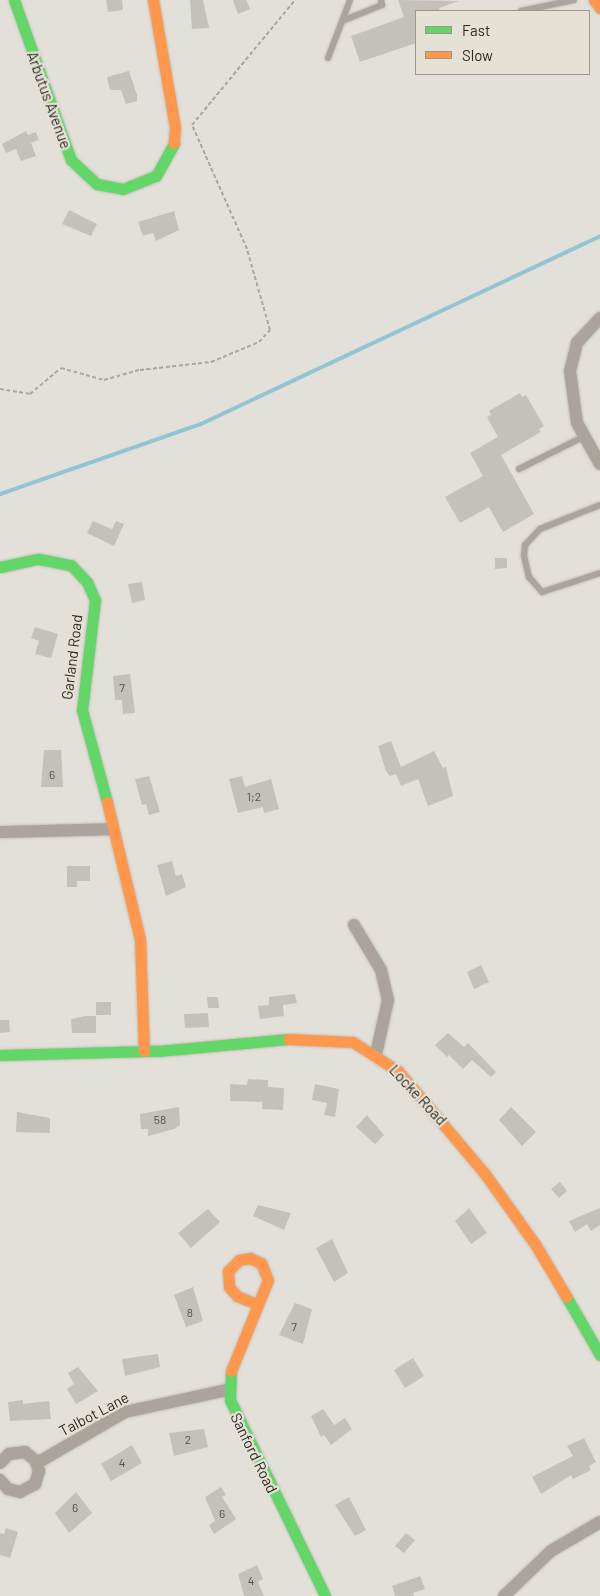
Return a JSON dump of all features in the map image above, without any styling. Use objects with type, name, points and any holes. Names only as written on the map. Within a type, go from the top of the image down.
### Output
[{"type":"street","name":"Arbutus Avenue","points":[[14,0],[71,160],[97,184],[123,189],[156,176],[167,163],[174,146],[175,127],[153,0]]},
{"type":"street","points":[[594,0],[600,8]]},
{"type":"street","points":[[600,318],[577,343],[570,371],[578,423],[600,464]]},
{"type":"street","name":"Garland Road","points":[[0,567],[39,559],[70,565],[88,582],[95,600],[82,710],[112,829],[128,878],[140,939],[144,1052]]},
{"type":"street","points":[[0,832],[112,829]]},
{"type":"street","points":[[354,925],[382,970],[388,1000],[376,1054]]},
{"type":"street","name":"Locke Road","points":[[0,1055],[144,1052],[304,1038],[353,1042],[376,1054],[424,1098],[485,1174],[535,1244],[600,1355]]},
{"type":"street","name":"Sanford Road","points":[[257,1304],[234,1357],[228,1390],[233,1409],[325,1596]]},
{"type":"street","name":"Talbot Lane","points":[[37,1463],[131,1410],[228,1390]]},
{"type":"street","points":[[0,1463],[16,1451],[29,1454],[37,1463],[38,1476],[29,1489],[12,1491],[0,1480]]},
{"type":"street","points":[[504,1596],[550,1551],[600,1522]]},
{"type":"lane","points":[[328,58],[350,0]]},
{"type":"lane","points":[[342,21],[382,5],[381,0]]},
{"type":"lane","points":[[526,10],[574,0]]},
{"type":"lane","points":[[519,469],[584,436]]},
{"type":"lane","points":[[600,505],[540,529],[526,545],[524,556],[529,577],[542,592],[600,574]]},
{"type":"path","points":[[0,389],[30,394],[61,368],[104,380],[140,370],[211,362],[259,342],[270,330],[247,249],[192,125],[295,0]]},
{"type":"building","points":[[106,0],[122,0],[123,10],[108,12]]},
{"type":"building","points":[[190,0],[203,0],[209,28],[192,29]]},
{"type":"building","points":[[233,0],[246,0],[250,9],[238,14]]},
{"type":"building","points":[[398,0],[459,1],[439,8],[440,10],[415,10],[415,43],[360,62],[351,36],[404,17]]},
{"type":"building","points":[[129,71],[137,95],[137,101],[126,104],[121,90],[110,90],[107,77]]},
{"type":"building","points":[[26,131],[28,135],[36,132],[39,140],[31,143],[36,156],[21,161],[16,149],[6,153],[2,144]]},
{"type":"building","points":[[69,210],[97,224],[91,236],[62,224]]},
{"type":"building","points":[[174,211],[179,230],[156,241],[153,233],[143,236],[138,222]]},
{"type":"building","points":[[520,393],[522,397],[526,395],[544,426],[539,429],[541,432],[501,455],[534,514],[503,532],[489,507],[460,523],[445,497],[483,476],[470,453],[498,437],[487,417],[491,415],[489,411]]},
{"type":"building","points":[[93,521],[112,529],[116,521],[124,524],[114,546],[87,533]]},
{"type":"building","points":[[495,558],[507,558],[507,568],[495,569]]},
{"type":"building","points":[[142,582],[145,600],[132,603],[128,584]]},
{"type":"building","points":[[35,627],[58,634],[51,658],[35,654],[39,641],[31,638]]},
{"type":"building","points":[[130,674],[135,713],[123,714],[122,700],[115,700],[113,676]]},
{"type":"building","points":[[391,741],[401,767],[434,751],[443,768],[446,767],[453,796],[428,806],[418,779],[401,786],[396,774],[390,776],[386,771],[378,746]]},
{"type":"building","points":[[44,750],[61,750],[63,787],[41,787]]},
{"type":"building","points":[[149,776],[160,812],[149,815],[146,804],[142,805],[135,779]]},
{"type":"building","points":[[242,776],[245,787],[271,779],[279,809],[264,813],[263,807],[238,813],[229,779]]},
{"type":"building","points":[[172,861],[176,876],[182,874],[186,887],[166,896],[157,865]]},
{"type":"building","points":[[67,866],[90,866],[90,881],[77,881],[77,887],[67,887]]},
{"type":"building","points":[[481,965],[489,982],[474,989],[467,972]]},
{"type":"building","points":[[295,994],[297,1003],[283,1005],[284,1016],[260,1019],[258,1006],[269,1005],[269,997]]},
{"type":"building","points":[[207,997],[218,997],[219,1008],[208,1008]]},
{"type":"building","points":[[96,1002],[111,1002],[111,1015],[96,1015]]},
{"type":"building","points":[[208,1013],[209,1027],[185,1028],[184,1014]]},
{"type":"building","points":[[96,1016],[96,1033],[72,1033],[71,1019]]},
{"type":"building","points":[[0,1020],[9,1020],[10,1032],[0,1033]]},
{"type":"building","points":[[448,1033],[464,1047],[468,1043],[496,1072],[491,1077],[472,1060],[463,1069],[449,1055],[447,1057],[435,1045]]},
{"type":"building","points":[[248,1079],[268,1080],[268,1087],[284,1088],[283,1110],[262,1109],[262,1102],[230,1101],[230,1084],[247,1085]]},
{"type":"building","points":[[315,1084],[339,1089],[335,1117],[324,1115],[327,1103],[312,1100]]},
{"type":"building","points":[[179,1107],[180,1125],[174,1129],[148,1136],[148,1129],[141,1129],[140,1114]]},
{"type":"building","points":[[511,1107],[536,1132],[522,1146],[499,1120]]},
{"type":"building","points":[[17,1112],[50,1118],[50,1133],[16,1132]]},
{"type":"building","points":[[367,1115],[384,1135],[375,1144],[356,1127]]},
{"type":"building","points":[[560,1182],[567,1191],[559,1198],[551,1189]]},
{"type":"building","points":[[258,1205],[291,1213],[284,1230],[253,1216]]},
{"type":"building","points":[[469,1208],[487,1233],[471,1244],[455,1221]]},
{"type":"building","points":[[600,1208],[600,1225],[591,1231],[587,1224],[575,1232],[569,1221]]},
{"type":"building","points":[[208,1209],[220,1222],[191,1248],[178,1233]]},
{"type":"building","points":[[332,1239],[348,1273],[334,1282],[316,1248]]},
{"type":"building","points":[[193,1287],[203,1321],[186,1327],[174,1295]]},
{"type":"building","points":[[295,1303],[312,1309],[303,1344],[279,1335]]},
{"type":"building","points":[[158,1354],[160,1367],[125,1376],[122,1359]]},
{"type":"building","points":[[413,1358],[424,1376],[405,1388],[394,1370]]},
{"type":"building","points":[[78,1367],[98,1391],[76,1404],[67,1389],[74,1384],[68,1373]]},
{"type":"building","points":[[23,1400],[23,1404],[49,1401],[51,1419],[10,1421],[8,1402]]},
{"type":"building","points":[[323,1409],[334,1425],[345,1418],[352,1429],[331,1445],[324,1435],[321,1437],[311,1416]]},
{"type":"building","points":[[204,1429],[208,1447],[174,1456],[169,1433]]},
{"type":"building","points":[[584,1438],[596,1462],[589,1466],[591,1470],[573,1479],[571,1475],[541,1494],[532,1477],[573,1456],[567,1446]]},
{"type":"building","points":[[132,1445],[142,1463],[111,1481],[101,1464]]},
{"type":"building","points":[[221,1487],[226,1495],[222,1497],[236,1519],[214,1534],[209,1525],[215,1521],[205,1497]]},
{"type":"building","points":[[76,1492],[92,1513],[69,1533],[55,1513]]},
{"type":"building","points":[[349,1497],[366,1530],[355,1536],[335,1505]]},
{"type":"building","points":[[6,1528],[18,1532],[10,1558],[0,1555],[0,1533],[4,1534]]},
{"type":"building","points":[[406,1533],[415,1540],[404,1553],[395,1546]]},
{"type":"building","points":[[257,1565],[263,1579],[258,1582],[264,1596],[244,1596],[238,1574]]},
{"type":"building","points":[[420,1576],[425,1589],[413,1593],[414,1596],[395,1596],[392,1586]]},
{"type":"waterway","points":[[0,494],[201,424],[600,236]]},
{"type":"traffic: fast","points":[[14,0],[71,160],[97,184],[123,189],[156,176],[174,143]]},
{"type":"traffic: fast","points":[[0,567],[39,559],[71,565],[87,582],[95,600],[82,710],[107,802]]},
{"type":"traffic: fast","points":[[0,1055],[158,1051],[288,1039]]},
{"type":"traffic: fast","points":[[566,1296],[600,1355]]},
{"type":"traffic: fast","points":[[231,1371],[230,1400],[325,1596]]},
{"type":"traffic: slow","points":[[153,0],[175,127],[174,143]]},
{"type":"traffic: slow","points":[[594,0],[600,8]]},
{"type":"traffic: slow","points":[[107,802],[140,939],[144,1051]]},
{"type":"traffic: slow","points":[[288,1039],[353,1042],[398,1071],[485,1174],[535,1244],[566,1296]]},
{"type":"traffic: slow","points":[[231,1371],[268,1280],[261,1263],[250,1258],[239,1260],[228,1271],[229,1287],[237,1296],[257,1304]]}]
